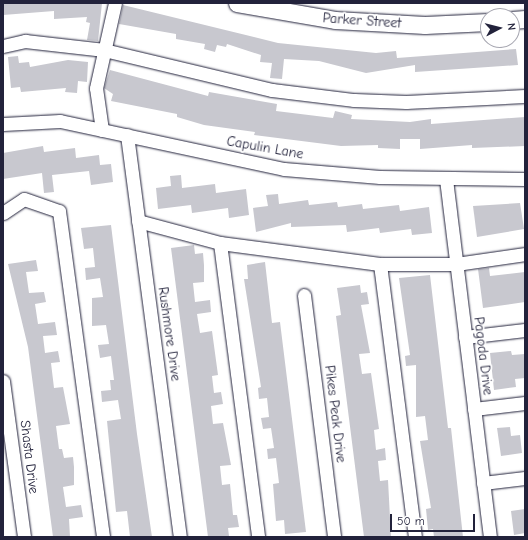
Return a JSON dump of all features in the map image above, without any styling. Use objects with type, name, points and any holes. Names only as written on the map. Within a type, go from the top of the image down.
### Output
[{"type":"main road","name":"Parker Street","points":[[237,3],[335,20],[425,25],[480,22]]},
{"type":"street","points":[[102,130],[96,88],[115,3]]},
{"type":"street","points":[[3,46],[25,41],[104,50],[272,90],[354,100],[406,102],[525,96]]},
{"type":"street","name":"Capulin Lane","points":[[3,124],[60,121],[284,169],[446,179],[525,179]]},
{"type":"street","name":"Rushmore Drive","points":[[127,135],[180,537]]},
{"type":"street","name":"Pagoda Drive","points":[[446,179],[490,537]]},
{"type":"street","points":[[3,213],[24,199],[59,211],[102,537]]},
{"type":"street","points":[[138,221],[220,243],[380,264],[456,264],[525,254]]},
{"type":"street","points":[[220,243],[258,537]]},
{"type":"street","points":[[380,264],[415,537]]},
{"type":"street","name":"Pikes Peak Drive","points":[[304,295],[334,537]]},
{"type":"street","points":[[465,338],[525,330]]},
{"type":"street","name":"Shasta Drive","points":[[3,381],[24,537]]},
{"type":"street","points":[[474,409],[525,403]]},
{"type":"street","points":[[483,483],[525,478]]},
{"type":"building","points":[[3,3],[102,3],[98,41],[87,40],[90,23],[86,22],[87,17],[54,19],[54,11],[3,15]]},
{"type":"building","points":[[123,5],[278,43],[376,53],[396,51],[397,58],[516,49],[518,65],[415,72],[415,65],[366,73],[319,61],[284,59],[282,79],[270,78],[272,63],[260,62],[261,55],[227,44],[226,47],[217,45],[215,52],[204,49],[205,44],[176,39],[176,34],[119,24]]},
{"type":"building","points":[[18,56],[19,63],[29,62],[30,67],[68,60],[88,62],[87,82],[78,81],[77,93],[65,92],[66,88],[21,92],[20,87],[11,88],[8,57]]},
{"type":"building","points":[[110,70],[208,96],[209,92],[277,104],[276,111],[333,118],[335,111],[352,115],[351,119],[410,122],[431,119],[431,124],[525,117],[525,146],[472,148],[472,145],[420,149],[420,139],[400,139],[400,149],[378,148],[378,145],[341,146],[254,135],[255,132],[204,125],[177,117],[177,114],[111,101],[113,94],[104,88]]},
{"type":"building","points":[[43,146],[44,152],[75,148],[76,158],[99,155],[100,165],[111,164],[113,182],[91,185],[89,171],[52,175],[54,192],[44,193],[42,173],[3,179],[3,153]]},
{"type":"building","points":[[181,175],[182,188],[215,184],[216,193],[246,189],[249,215],[229,218],[228,208],[192,213],[191,205],[158,209],[156,188],[171,186],[170,176]]},
{"type":"building","points":[[278,194],[279,204],[308,200],[309,205],[337,202],[338,207],[362,204],[363,209],[399,205],[400,211],[429,207],[432,233],[412,235],[411,229],[380,233],[379,228],[347,232],[346,225],[291,227],[291,223],[256,232],[253,208],[268,206],[266,195]]},
{"type":"building","points":[[520,203],[524,229],[477,237],[473,206]]},
{"type":"building","points":[[111,225],[137,434],[152,537],[130,537],[127,511],[116,512],[107,421],[121,419],[118,400],[102,402],[101,391],[111,390],[110,380],[114,380],[111,356],[100,358],[98,345],[109,344],[106,325],[92,326],[92,298],[103,297],[100,278],[86,280],[85,268],[95,267],[93,248],[84,249],[81,228]]},
{"type":"building","points":[[194,245],[195,254],[203,253],[204,265],[204,282],[193,283],[195,302],[210,300],[211,312],[197,314],[200,333],[212,331],[218,375],[212,376],[214,393],[221,392],[223,404],[211,406],[213,424],[223,423],[231,465],[220,466],[222,485],[230,484],[233,515],[237,515],[239,527],[228,528],[229,536],[225,537],[208,537],[171,248]]},
{"type":"building","points":[[36,260],[38,271],[26,272],[29,293],[44,292],[46,302],[35,304],[38,324],[55,322],[57,335],[43,336],[45,353],[58,351],[60,362],[51,363],[54,388],[63,387],[70,424],[56,426],[59,449],[62,449],[64,458],[73,457],[74,485],[63,487],[66,507],[81,505],[83,517],[69,519],[70,537],[53,537],[28,347],[8,264]]},
{"type":"building","points":[[265,262],[272,323],[280,322],[306,532],[285,534],[284,520],[276,521],[273,484],[279,483],[276,458],[268,459],[267,449],[274,448],[271,428],[263,429],[261,418],[269,417],[267,398],[259,399],[258,388],[261,387],[244,279],[248,279],[247,265]]},
{"type":"building","points":[[489,268],[490,276],[525,272],[525,302],[483,308],[478,269]]},
{"type":"building","points":[[430,275],[448,428],[451,428],[463,537],[434,537],[433,529],[428,530],[426,509],[431,508],[420,441],[428,440],[425,416],[416,417],[416,365],[406,366],[405,356],[410,355],[399,278]]},
{"type":"building","points":[[360,285],[361,293],[367,292],[369,304],[361,305],[370,353],[359,354],[362,374],[371,373],[379,429],[374,430],[376,450],[385,448],[386,460],[378,461],[380,481],[388,480],[391,537],[364,537],[336,316],[341,315],[337,288]]},
{"type":"building","points":[[511,351],[512,355],[525,354],[525,378],[515,379],[516,387],[494,390],[490,353]]},
{"type":"building","points":[[510,427],[511,436],[520,435],[522,453],[501,456],[497,428]]},
{"type":"building","points":[[525,509],[525,533],[514,535],[511,511]]}]
